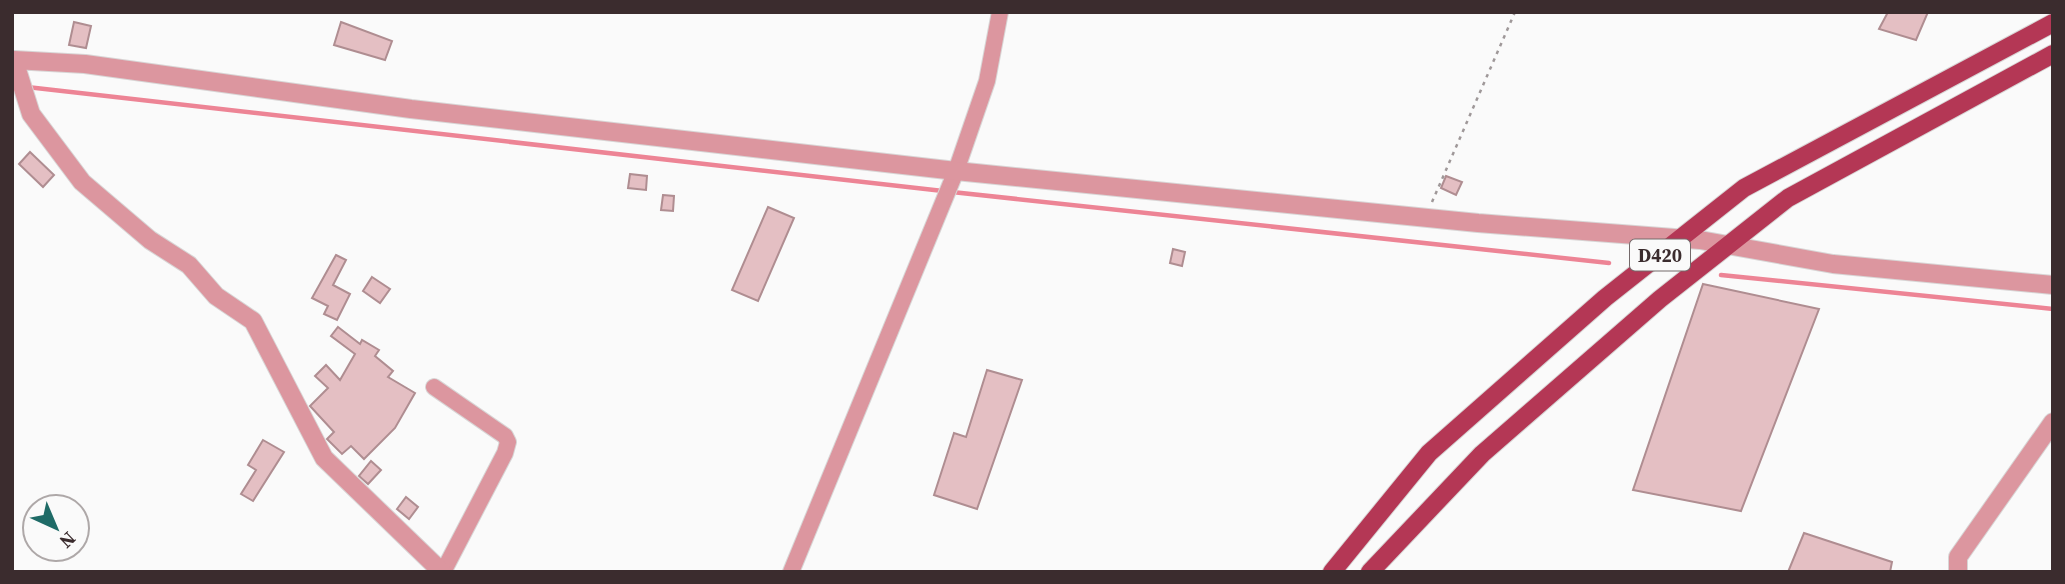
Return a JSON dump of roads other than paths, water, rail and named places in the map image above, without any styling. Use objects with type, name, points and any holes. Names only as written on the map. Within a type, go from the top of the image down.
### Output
[{"type":"main road","name":"D420","points":[[1332,572],[1429,453],[1605,298],[1744,188],[2053,23]]},
{"type":"main road","name":"D420","points":[[1370,572],[1482,454],[1660,299],[1788,198],[2053,54]]},
{"type":"street","points":[[791,572],[956,171],[987,81],[1000,12]]},
{"type":"street","points":[[434,387],[505,436],[508,442],[505,453],[443,572],[324,457],[281,376],[266,341],[253,321],[215,296],[189,265],[150,240],[82,182],[31,114],[13,58],[85,64],[411,109],[956,171],[1425,218],[1681,238],[1833,264],[2053,285]]},
{"type":"street","points":[[1958,572],[1958,557],[2053,422]]},
{"type":"waterway","points":[[27,87],[943,191]]},
{"type":"waterway","points":[[952,192],[1609,263]]},
{"type":"waterway","points":[[1721,275],[2053,309]]}]
